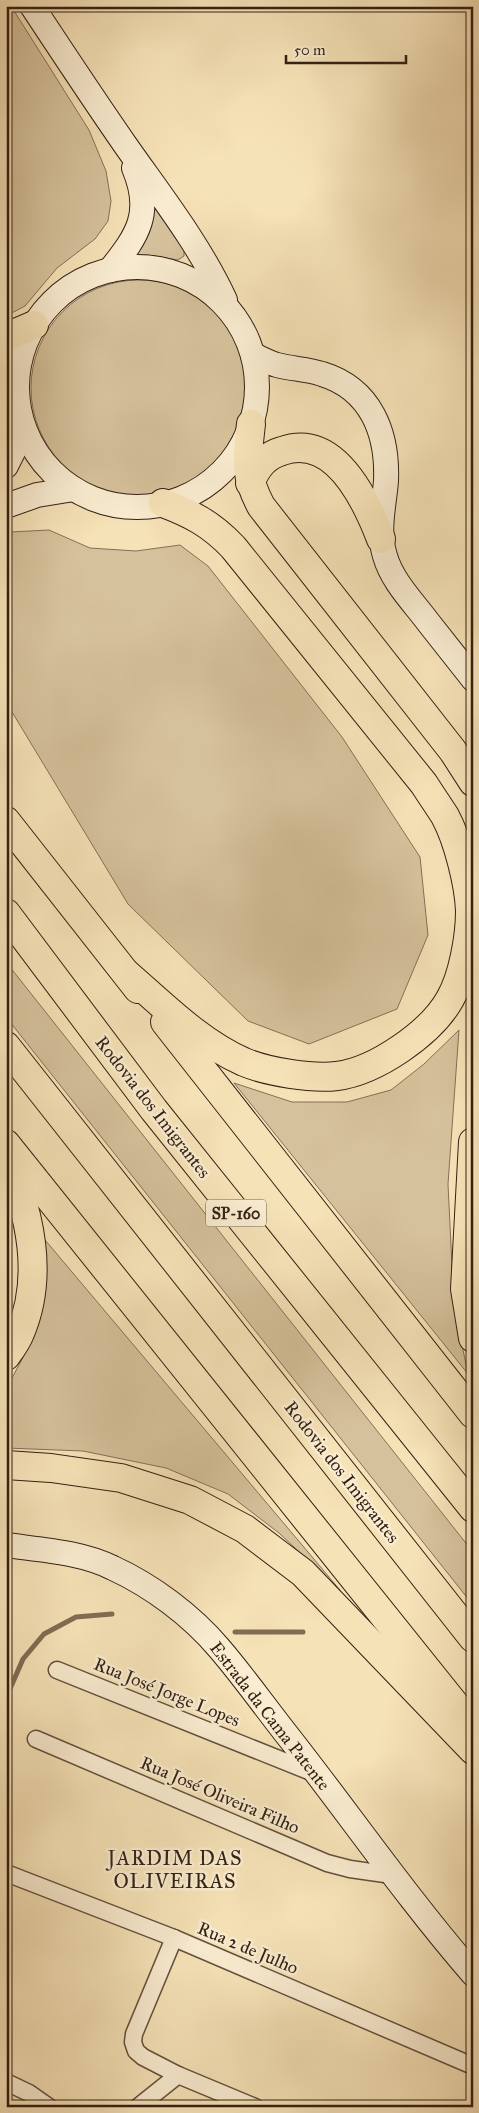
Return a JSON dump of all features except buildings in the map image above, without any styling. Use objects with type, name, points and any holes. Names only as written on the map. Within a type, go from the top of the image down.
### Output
[{"type":"highway","points":[[6,337],[34,325]]},
{"type":"highway","points":[[251,424],[247,473],[261,506],[453,751],[473,782]]},
{"type":"highway","points":[[250,483],[258,467],[266,459],[278,452],[294,448],[318,452],[335,462],[356,486],[372,516],[381,539]]},
{"type":"highway","points":[[127,974],[203,1040],[246,1063],[297,1076],[338,1076],[380,1062],[424,1032],[451,999],[465,958],[470,910],[462,860],[446,818],[424,784],[233,547],[209,524],[162,503]]},
{"type":"highway","points":[[6,821],[473,1414]]},
{"type":"highway","name":"Rodovia dos Imigrantes","points":[[6,913],[154,1110],[473,1508]]},
{"type":"highway","name":"Rodovia dos Imigrantes","points":[[6,1046],[473,1638]]},
{"type":"highway","points":[[473,1142],[465,1289],[473,1338]]},
{"type":"highway","points":[[6,1144],[473,1726]]},
{"type":"highway","points":[[6,1157],[19,1188],[28,1221],[32,1260],[31,1293],[20,1334],[6,1356]]},
{"type":"highway","points":[[6,1465],[51,1468],[120,1478],[190,1500],[245,1529],[303,1573],[473,1750]]},
{"type":"main road","points":[[32,6],[124,144],[189,235],[214,276],[230,311],[242,329],[253,355],[257,392],[251,424],[238,452],[217,475],[192,493],[162,503],[138,506],[109,503],[88,496],[56,476],[42,460],[31,444],[22,424],[17,398],[17,373],[23,348],[34,325],[49,305],[62,292],[92,276],[110,270],[140,267],[176,273],[207,289],[230,311]]},
{"type":"main road","points":[[110,270],[131,242],[142,218],[143,194],[124,144]]},
{"type":"main road","points":[[253,355],[275,365],[324,374],[345,384],[364,399],[382,433],[386,462],[381,539],[385,558],[394,576],[473,679]]},
{"type":"main road","points":[[257,392],[271,377],[293,368]]},
{"type":"main road","points":[[6,466],[19,440],[22,424]]},
{"type":"main road","points":[[6,506],[23,498],[74,489]]},
{"type":"main road","name":"Estrada da Cama Patente","points":[[6,1545],[66,1553],[113,1568],[156,1593],[176,1608],[218,1646],[318,1775],[419,1911],[473,1974]]},
{"type":"street","name":"Rua José Jorge Lopes","points":[[57,1670],[318,1775]]},
{"type":"street","name":"Rua José Oliveira Filho","points":[[36,1739],[327,1863],[350,1869],[392,1875]]},
{"type":"street","name":"Rua 2 de Julho","points":[[6,1873],[174,1938],[473,2066]]},
{"type":"street","points":[[174,1938],[134,2034],[133,2042],[136,2051],[143,2058],[178,2075],[256,2107]]},
{"type":"street","points":[[138,2107],[178,2075]]},
{"type":"street","points":[[6,2082],[29,2093],[49,2107]]},
{"type":"shaded area","points":[[6,6],[11,6],[89,130],[106,171],[111,201],[108,221],[95,239],[57,268],[25,306],[6,316]]},
{"type":"shaded area","points":[[150,197],[184,246],[184,256],[178,260],[147,255],[129,256]]},
{"type":"shaded area","points":[[150,280],[180,288],[190,293],[208,304],[223,319],[239,347],[247,377],[247,399],[239,429],[223,457],[208,472],[180,488],[160,494],[128,496],[98,488],[88,483],[70,472],[55,457],[39,429],[33,409],[31,377],[39,347],[44,337],[55,319],[70,304],[98,288],[118,282]]},
{"type":"shaded area","points":[[49,530],[90,548],[136,551],[180,545],[208,566],[342,737],[420,857],[428,935],[397,1009],[309,1044],[248,1021],[128,904],[6,702],[6,535],[10,532]]},
{"type":"shaded area","points":[[6,962],[473,1552],[473,1605],[6,1017]]},
{"type":"shaded area","points":[[459,1030],[448,1184],[454,1307],[468,1374],[234,1083],[292,1102],[347,1102],[391,1090],[424,1064]]},
{"type":"shaded area","points":[[40,1234],[340,1590],[279,1533],[228,1494],[166,1468],[83,1451],[6,1448],[6,1384],[11,1380],[31,1342],[41,1301]]},
{"type":"waterway","points":[[6,1698],[23,1659],[44,1634],[76,1617],[112,1614]]},
{"type":"waterway","points":[[235,1632],[303,1632]]},
{"type":"district","name":"JARDIM DAS OLIVEIRAS","points":[[175,1870]]}]
